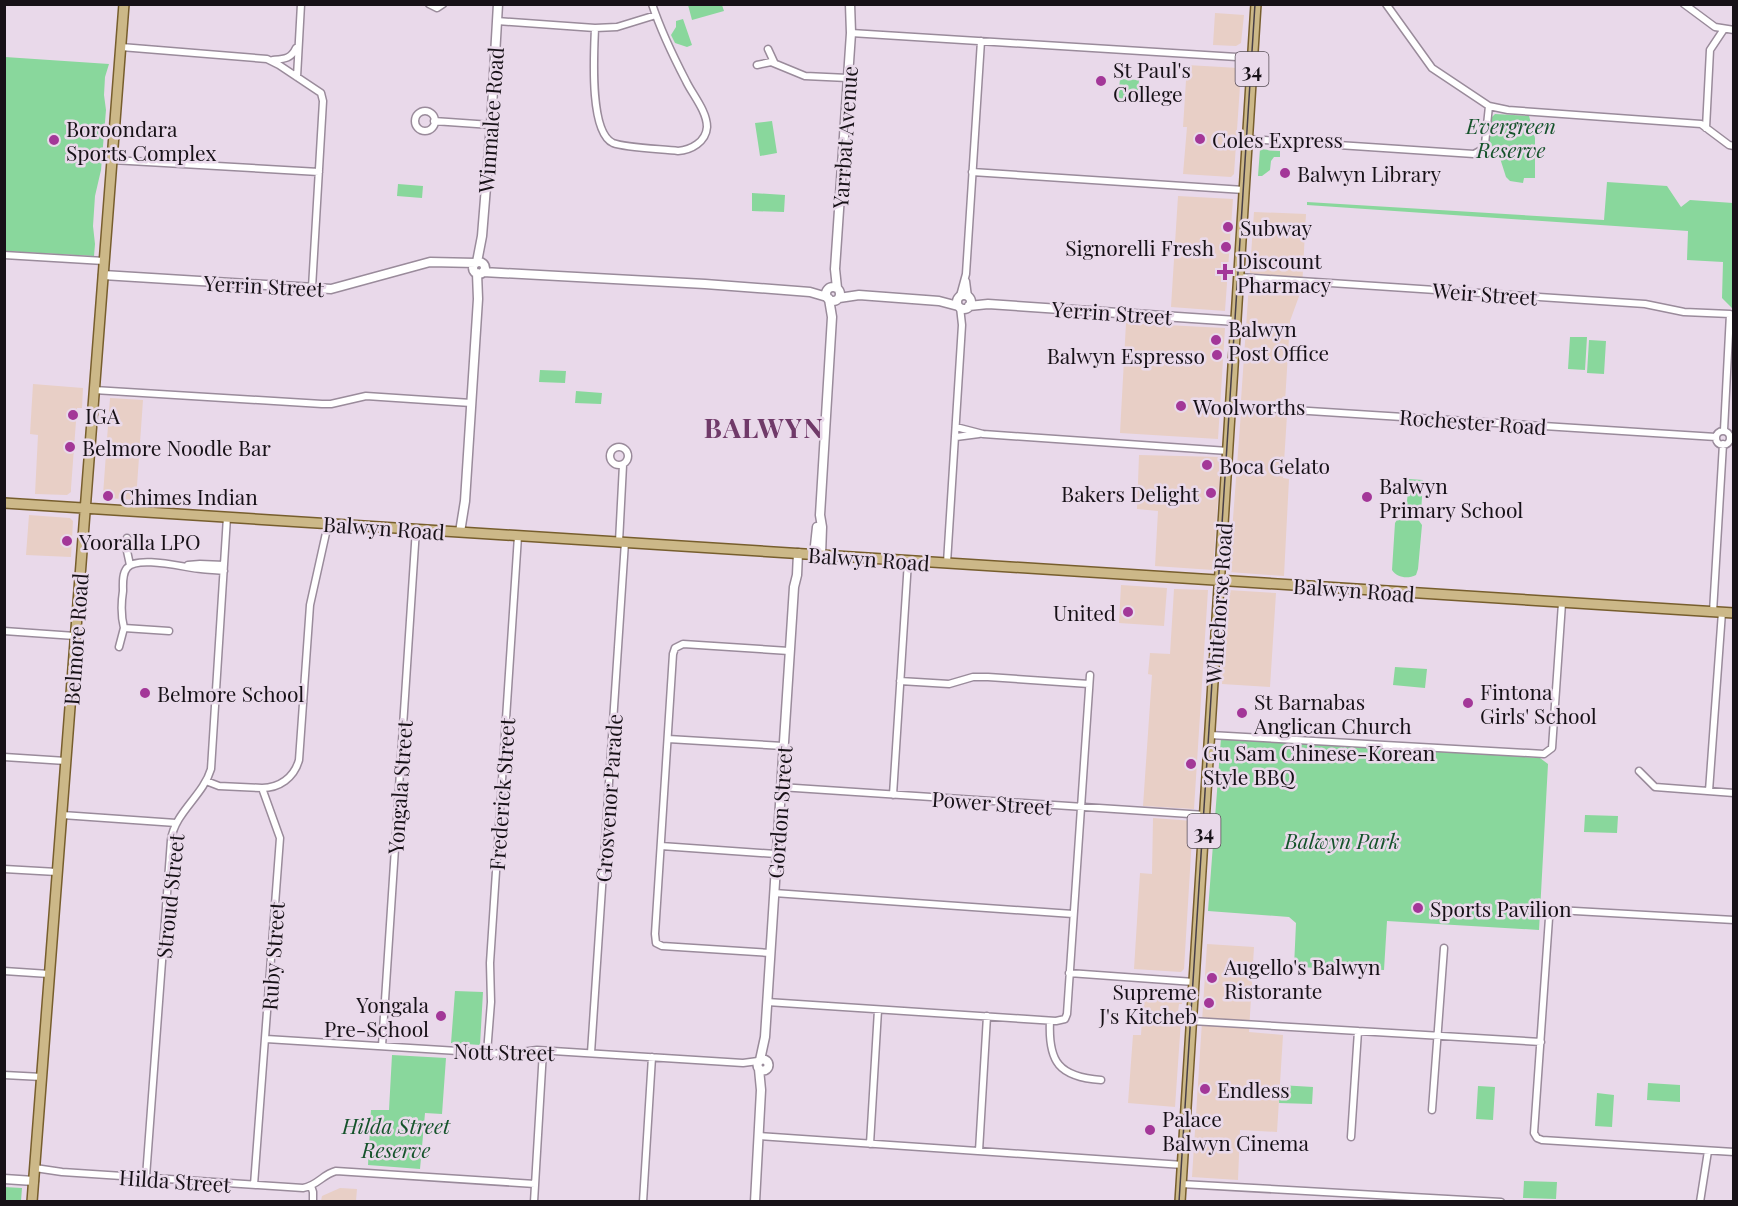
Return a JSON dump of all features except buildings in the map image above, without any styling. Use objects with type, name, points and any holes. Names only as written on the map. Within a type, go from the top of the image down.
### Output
[{"type":"main road","name":"Belmore Road","points":[[32,1202],[124,4]]},
{"type":"main road","name":"Whitehorse Road","points":[[1180,1202],[1256,4]]},
{"type":"main road","name":"Balwyn Road","points":[[4,503],[1734,613]]},
{"type":"street","points":[[297,77],[301,4]]},
{"type":"street","points":[[429,4],[437,8],[443,4]]},
{"type":"street","name":"Winmalee Road","points":[[463,532],[498,4]]},
{"type":"street","points":[[595,28],[597,118],[606,138],[618,145],[685,150],[698,144],[706,132],[707,124],[652,4]]},
{"type":"street","name":"Yarrbat Avenue","points":[[818,555],[817,526],[820,515],[851,33],[850,4]]},
{"type":"street","points":[[1386,4],[1432,68],[1489,106],[1508,110],[1701,124],[1729,145],[1734,146]]},
{"type":"street","points":[[1684,4],[1707,23],[1715,27],[1734,30]]},
{"type":"street","points":[[497,21],[595,28],[617,27],[656,15]]},
{"type":"street","points":[[1706,128],[1710,50],[1724,29]]},
{"type":"street","points":[[851,33],[1253,58]]},
{"type":"street","points":[[947,563],[981,41]]},
{"type":"street","points":[[121,47],[259,57],[272,60],[288,58],[297,46]]},
{"type":"street","points":[[768,49],[774,62]]},
{"type":"street","points":[[272,60],[321,93],[323,99],[312,288]]},
{"type":"street","points":[[757,65],[774,62],[804,76],[848,78]]},
{"type":"street","points":[[1248,139],[1474,154],[1483,149],[1485,144],[1489,106]]},
{"type":"street","points":[[434,121],[491,125]]},
{"type":"street","points":[[112,160],[319,172]]},
{"type":"street","points":[[972,172],[1244,190]]},
{"type":"street","points":[[4,255],[104,261]]},
{"type":"street","name":"Yerrin Street","points":[[103,275],[339,288],[429,262],[457,263],[500,273],[705,284],[1236,321]]},
{"type":"street","name":"Weir Street","points":[[1239,277],[1645,303],[1684,312],[1730,314],[1724,430]]},
{"type":"street","points":[[94,390],[322,404],[366,396],[471,403]]},
{"type":"street","name":"Rochester Road","points":[[1230,406],[1716,437]]},
{"type":"street","points":[[956,427],[982,434]]},
{"type":"street","points":[[1724,430],[1732,438],[1723,444],[1718,442],[1716,437],[1724,430]]},
{"type":"street","points":[[956,437],[982,434],[1228,451]]},
{"type":"street","points":[[1709,791],[1723,444]]},
{"type":"street","name":"Grosvenor Parade","points":[[591,1053],[622,542],[623,465]]},
{"type":"street","name":"Stroud Street","points":[[146,1177],[171,840],[176,823],[206,781],[211,766],[227,517]]},
{"type":"street","points":[[206,781],[219,786],[262,788],[275,786],[288,779],[296,769],[299,760],[310,605],[328,524]]},
{"type":"street","name":"Yongala Street","points":[[382,1046],[416,529]]},
{"type":"street","name":"Frederick Street","points":[[487,1053],[491,1002],[490,963],[518,536]]},
{"type":"street","points":[[120,647],[124,628],[123,582],[130,564],[127,537]]},
{"type":"street","name":"Gordon Street","points":[[755,1202],[795,553]]},
{"type":"street","points":[[893,795],[908,561]]},
{"type":"street","points":[[130,564],[158,562],[181,566],[224,568]]},
{"type":"street","points":[[1210,735],[1544,754],[1552,748],[1562,603]]},
{"type":"street","points":[[124,628],[169,631]]},
{"type":"street","points":[[4,631],[75,636]]},
{"type":"street","points":[[770,953],[662,946],[656,943],[655,934],[673,654],[676,647],[683,644],[789,651]]},
{"type":"street","points":[[767,1002],[1050,1021],[1064,1020],[1067,1014],[1090,675]]},
{"type":"street","points":[[900,681],[949,684],[979,677],[1089,684]]},
{"type":"street","points":[[668,739],[783,746]]},
{"type":"street","points":[[4,757],[66,761]]},
{"type":"street","points":[[1640,771],[1655,787],[1734,793]]},
{"type":"street","name":"Power Street","points":[[780,787],[1204,815]]},
{"type":"street","name":"Ruby Street","points":[[254,1185],[280,843],[279,833],[269,812],[262,788]]},
{"type":"street","points":[[62,815],[176,823]]},
{"type":"street","points":[[661,846],[776,854]]},
{"type":"street","points":[[4,869],[57,872]]},
{"type":"street","points":[[774,894],[1073,914]]},
{"type":"street","points":[[1734,920],[1557,910],[1549,918],[1534,1133],[1542,1140],[1734,1152]]},
{"type":"street","points":[[1432,1110],[1444,948]]},
{"type":"street","points":[[4,970],[50,974]]},
{"type":"street","points":[[1069,973],[1194,982]]},
{"type":"street","points":[[870,1144],[878,1010]]},
{"type":"street","points":[[979,1151],[987,1016]]},
{"type":"street","points":[[1050,1021],[1050,1047],[1063,1068],[1076,1077],[1101,1080]]},
{"type":"street","points":[[1192,1021],[1541,1042]]},
{"type":"street","points":[[1351,1137],[1358,1031]]},
{"type":"street","name":"Nott Street","points":[[266,1039],[487,1053],[512,1054],[532,1050],[591,1053],[762,1065]]},
{"type":"street","points":[[534,1202],[543,1051]]},
{"type":"street","points":[[643,1202],[652,1057]]},
{"type":"street","points":[[4,1075],[42,1077]]},
{"type":"street","points":[[759,1136],[1183,1165]]},
{"type":"street","points":[[1700,1202],[1708,1151]]},
{"type":"street","name":"Hilda Street","points":[[34,1174],[62,1172],[303,1188],[311,1186],[334,1171],[535,1184]]},
{"type":"street","points":[[4,1179],[34,1174]]},
{"type":"street","points":[[1181,1184],[1502,1202]]},
{"type":"street","points":[[311,1186],[314,1192],[313,1202]]},
{"type":"shaded area","points":[[1215,13],[1244,15],[1241,43],[1236,46],[1213,45]]},
{"type":"shaded area","points":[[1187,65],[1239,68],[1241,71],[1234,174],[1231,177],[1183,174],[1187,127],[1183,127]]},
{"type":"shaded area","points":[[1178,196],[1233,199],[1225,311],[1171,307]]},
{"type":"shaded area","points":[[1254,212],[1306,214],[1302,288],[1290,321],[1285,402],[1241,400]]},
{"type":"shaded area","points":[[1126,323],[1225,328],[1218,439],[1120,433]]},
{"type":"shaded area","points":[[33,384],[83,388],[82,408],[77,408],[71,492],[67,495],[35,494],[38,435],[30,434]]},
{"type":"shaded area","points":[[110,398],[143,400],[136,500],[107,498],[103,495]]},
{"type":"shaded area","points":[[1241,412],[1287,415],[1283,478],[1289,479],[1284,576],[1229,572]]},
{"type":"shaded area","points":[[1139,455],[1221,457],[1213,570],[1155,566],[1158,511],[1137,509]]},
{"type":"shaded area","points":[[29,515],[70,518],[73,521],[71,557],[26,555]]},
{"type":"shaded area","points":[[1121,585],[1167,588],[1164,626],[1119,623]]},
{"type":"shaded area","points":[[1174,589],[1208,590],[1194,809],[1143,806],[1152,675],[1148,674],[1150,653],[1170,654]]},
{"type":"shaded area","points":[[1228,590],[1276,593],[1270,687],[1222,684]]},
{"type":"shaded area","points":[[1153,818],[1193,821],[1184,969],[1181,972],[1134,969],[1140,873],[1152,874]]},
{"type":"shaded area","points":[[1207,944],[1254,947],[1249,1032],[1283,1035],[1277,1132],[1240,1130],[1238,1180],[1192,1177]]},
{"type":"shaded area","points":[[1144,987],[1178,989],[1183,994],[1177,1020],[1181,1020],[1175,1107],[1128,1103],[1133,1035],[1141,1035]]},
{"type":"shaded area","points":[[340,1188],[357,1189],[356,1201],[321,1201],[322,1196]]},
{"type":"green space","points":[[688,5],[722,5],[724,11],[692,20]]},
{"type":"green space","points":[[683,19],[692,45],[687,47],[675,43],[671,35],[676,27],[676,21]]},
{"type":"green space","name":"Boroondara Sports Complex","points":[[5,57],[109,64],[105,77],[106,110],[101,170],[95,196],[94,256],[5,251]]},
{"type":"green space","points":[[1120,79],[1139,80],[1137,100],[1118,98]]},
{"type":"green space","name":"Evergreen Reserve","points":[[1495,114],[1529,116],[1535,138],[1535,178],[1524,178],[1523,183],[1510,181],[1506,177],[1499,155],[1489,146],[1491,118]]},
{"type":"green space","points":[[772,121],[777,153],[760,156],[755,123]]},
{"type":"green space","points":[[1260,149],[1280,151],[1280,157],[1274,157],[1270,170],[1258,176]]},
{"type":"green space","points":[[1607,182],[1667,186],[1681,207],[1690,200],[1733,203],[1733,309],[1722,298],[1723,262],[1687,260],[1688,231],[1307,205],[1307,202],[1604,220]]},
{"type":"green space","points":[[398,184],[423,186],[422,198],[397,196]]},
{"type":"green space","points":[[752,193],[785,195],[784,212],[752,211]]},
{"type":"green space","points":[[1570,337],[1587,337],[1585,370],[1568,369]]},
{"type":"green space","points":[[1589,340],[1606,341],[1604,374],[1587,373]]},
{"type":"green space","points":[[540,370],[566,371],[565,383],[539,382]]},
{"type":"green space","points":[[576,391],[602,393],[601,404],[575,403]]},
{"type":"green space","points":[[1409,479],[1423,480],[1421,514],[1406,513]]},
{"type":"green space","points":[[1404,516],[1417,518],[1422,525],[1418,569],[1416,575],[1406,577],[1397,575],[1392,570],[1395,523],[1398,518]]},
{"type":"green space","points":[[1395,667],[1427,669],[1425,688],[1393,685]]},
{"type":"green space","name":"Balwyn Park","points":[[1221,738],[1540,758],[1548,764],[1539,930],[1387,921],[1384,970],[1294,967],[1296,923],[1289,917],[1208,911]]},
{"type":"green space","points":[[1585,815],[1618,816],[1617,833],[1584,832]]},
{"type":"green space","points":[[455,991],[483,992],[480,1045],[451,1043]]},
{"type":"green space","name":"Hilda Street Reserve","points":[[392,1055],[446,1058],[442,1114],[425,1113],[420,1169],[368,1165],[371,1110],[389,1110]]},
{"type":"green space","points":[[1648,1083],[1680,1085],[1680,1102],[1647,1100]]},
{"type":"green space","points":[[1280,1085],[1313,1087],[1312,1104],[1279,1103]]},
{"type":"green space","points":[[1478,1086],[1495,1087],[1493,1120],[1476,1119]]},
{"type":"green space","points":[[1597,1093],[1614,1095],[1612,1127],[1595,1126]]},
{"type":"green space","points":[[1524,1181],[1557,1182],[1556,1199],[1523,1198]]},
{"type":"green space","points":[[4,1187],[22,1188],[21,1201],[5,1201]]},
{"type":"tram line","points":[[1179,1202],[1255,4]]},
{"type":"place","name":"St Paul's College","points":[[1101,81]]},
{"type":"place","name":"Coles Express","points":[[1200,139]]},
{"type":"place","name":"Boroondara Sports Complex","points":[[54,140]]},
{"type":"place","name":"Balwyn Library","points":[[1285,173]]},
{"type":"place","name":"Subway","points":[[1228,227]]},
{"type":"place","name":"Signorelli Fresh","points":[[1226,247]]},
{"type":"place","name":"Discount Pharmacy","points":[[1225,272]]},
{"type":"place","name":"Balwyn Post Office","points":[[1216,340]]},
{"type":"place","name":"Balwyn Espresso","points":[[1217,355]]},
{"type":"place","name":"Woolworths","points":[[1181,406]]},
{"type":"place","name":"IGA","points":[[73,415]]},
{"type":"place","name":"Belmore Noodle Bar","points":[[70,447]]},
{"type":"place","name":"Boca Gelato","points":[[1207,465]]},
{"type":"place","name":"Bakers Delight","points":[[1211,493]]},
{"type":"place","name":"Chimes Indian","points":[[108,496]]},
{"type":"place","name":"Balwyn Primary School","points":[[1367,497]]},
{"type":"place","name":"Yooralla LPO","points":[[67,541]]},
{"type":"place","name":"United","points":[[1128,612]]},
{"type":"place","name":"Belmore School","points":[[145,693]]},
{"type":"place","name":"Fintona Girls' School","points":[[1468,703]]},
{"type":"place","name":"St Barnabas Anglican Church","points":[[1242,713]]},
{"type":"place","name":"Gu Sam Chinese-Korean Style BBQ","points":[[1191,764]]},
{"type":"place","name":"Sports Pavilion","points":[[1418,908]]},
{"type":"place","name":"Augello's Balwyn Ristorante","points":[[1212,978]]},
{"type":"place","name":"Supreme J's Kitcheb","points":[[1209,1003]]},
{"type":"place","name":"Yongala Pre-School","points":[[441,1016]]},
{"type":"place","name":"Endless","points":[[1205,1089]]},
{"type":"place","name":"Palace Balwyn Cinema","points":[[1150,1130]]},
{"type":"district","name":"BALWYN","points":[[764,427]]}]
